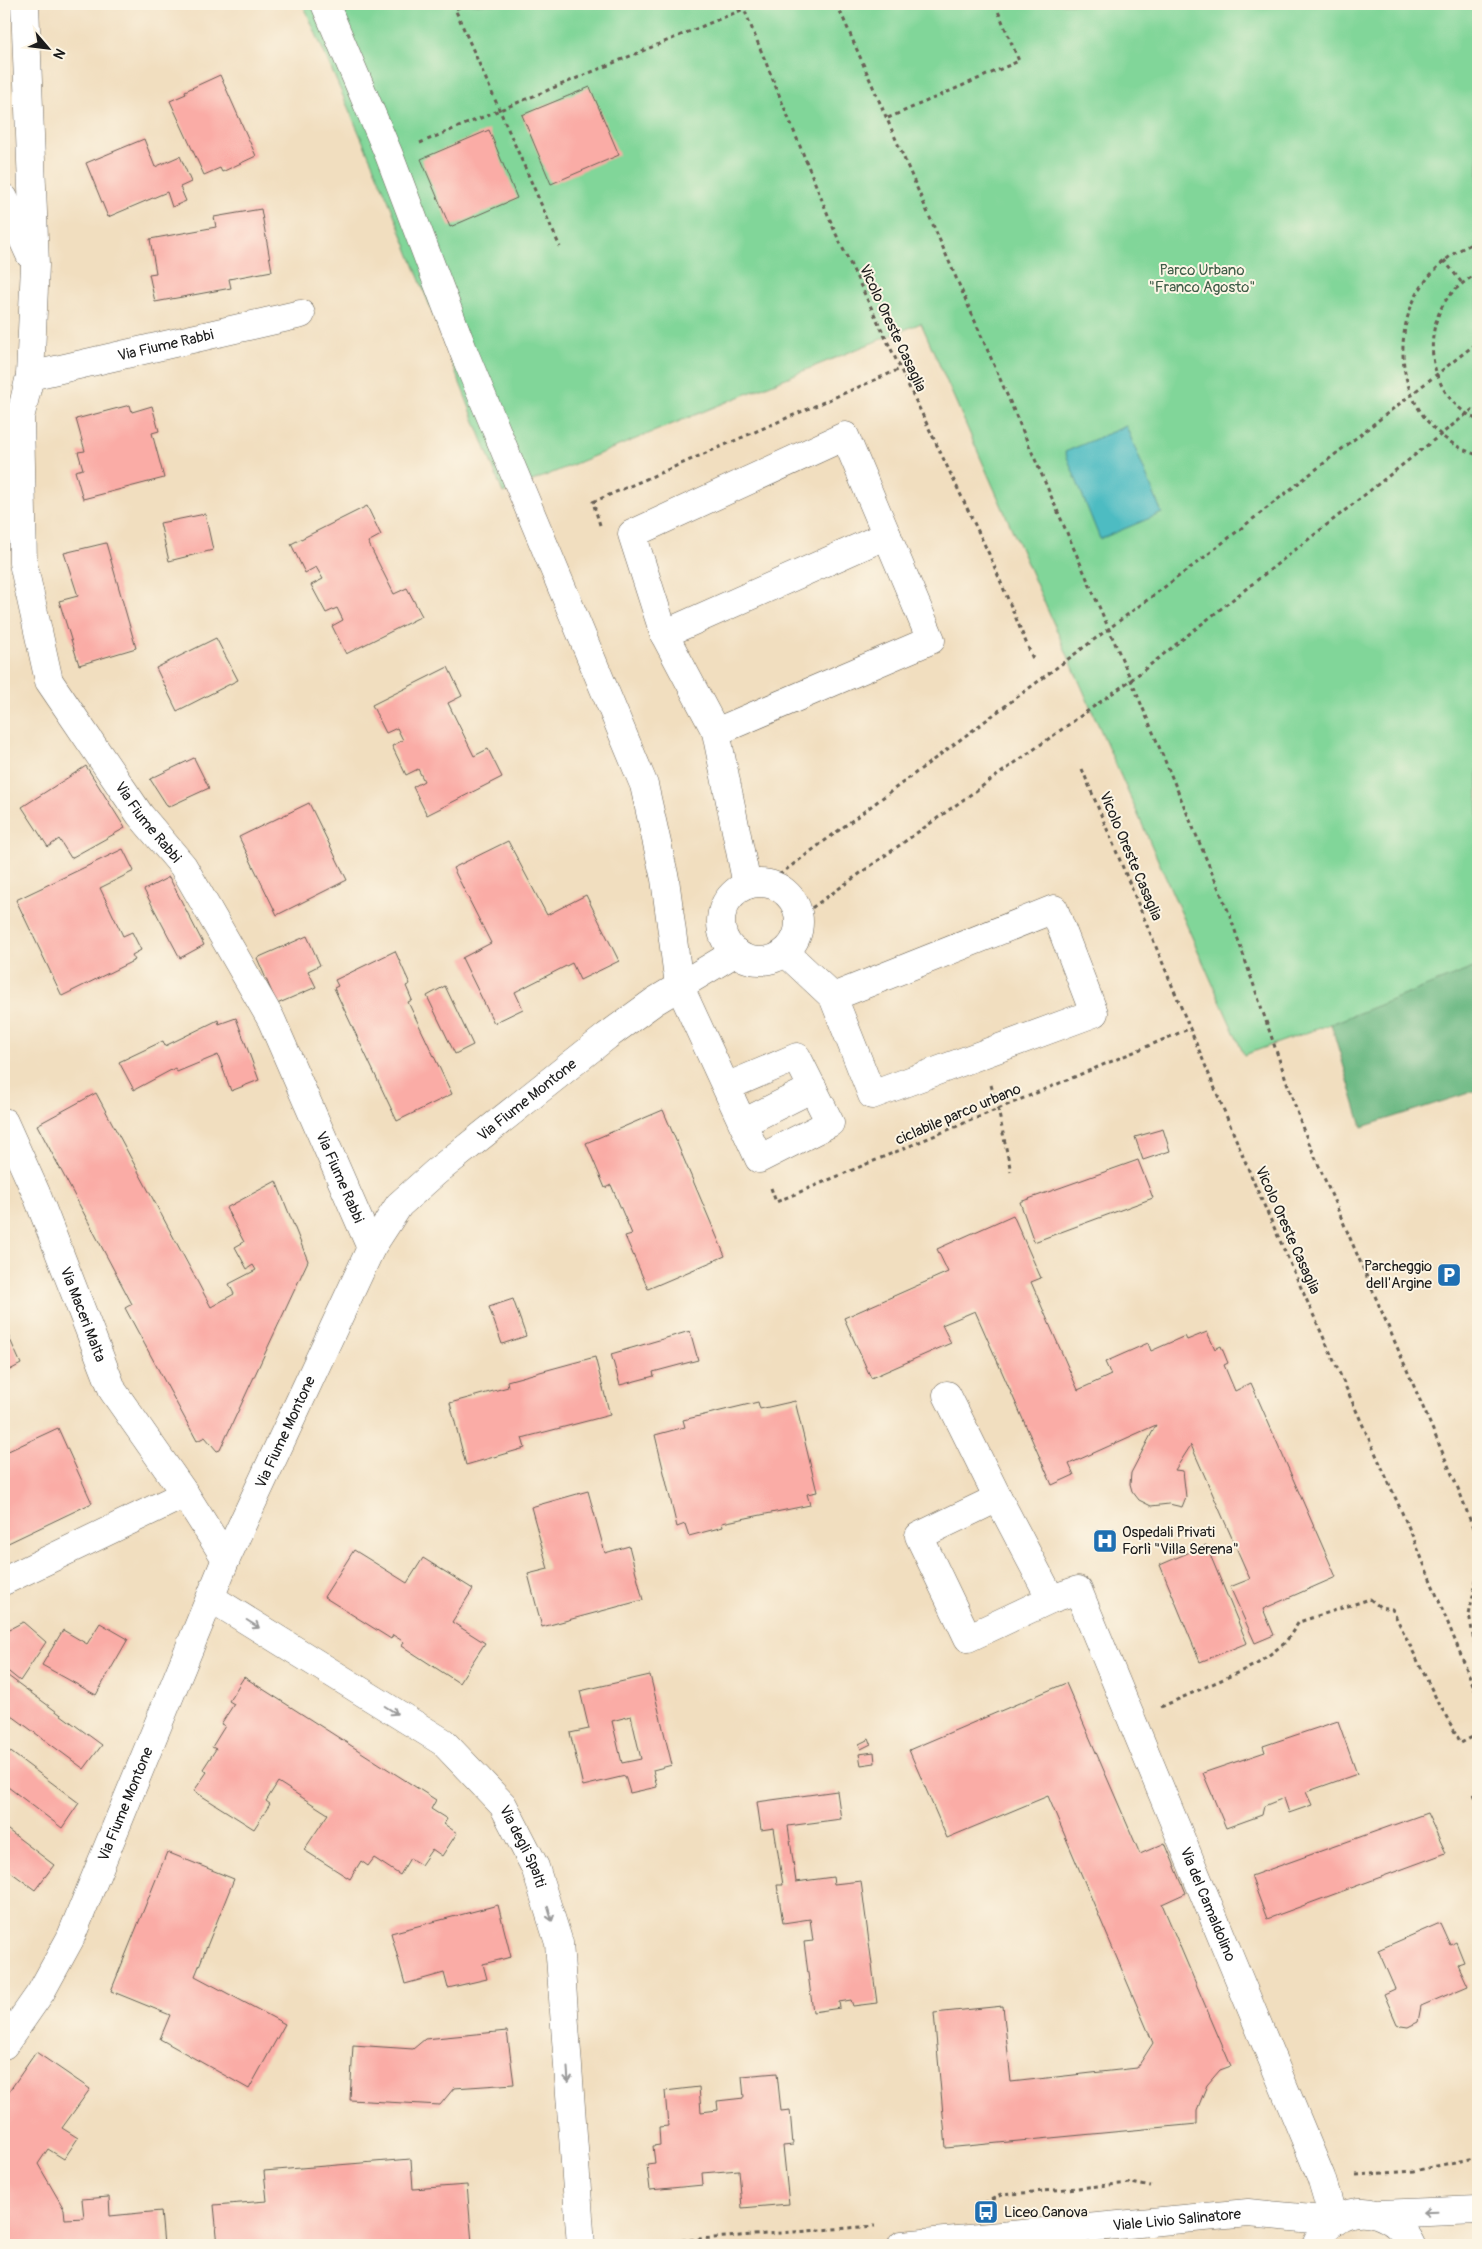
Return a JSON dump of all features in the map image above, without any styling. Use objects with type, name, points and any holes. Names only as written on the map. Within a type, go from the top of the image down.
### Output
[{"type":"street","name":"Via Fiume Rabbi","points":[[24,4],[35,265],[30,376],[20,418],[23,563],[49,681],[140,815],[183,866],[271,1019],[371,1248]]},
{"type":"street","points":[[324,4],[389,155],[465,354],[644,785],[665,879],[680,986],[726,1088],[759,1159],[830,1123],[797,1057],[726,1088]]},
{"type":"street","name":"Via Fiume Rabbi","points":[[4,198],[35,265]]},
{"type":"street","name":"Via Fiume Rabbi","points":[[30,376],[301,314]]},
{"type":"street","points":[[716,732],[932,640],[846,436],[632,534],[664,634],[716,732],[757,884]]},
{"type":"street","points":[[664,634],[887,534]]},
{"type":"street","points":[[757,884],[779,888],[788,895],[795,905],[799,917],[798,930],[793,942],[785,952],[774,958],[760,961],[748,959],[736,952],[728,944],[723,934],[723,910],[736,891],[757,884]]},
{"type":"street","points":[[785,952],[833,997],[872,1095],[1094,1013],[1054,909],[833,997]]},
{"type":"street","name":"Via Fiume Montone","points":[[4,2044],[40,1992],[70,1939],[226,1559],[371,1248],[399,1205],[436,1172],[607,1036],[680,986],[736,952]]},
{"type":"street","points":[[743,1123],[813,1088]]},
{"type":"street","name":"Via Maceri Malta","points":[[4,1122],[36,1193],[113,1390],[185,1494],[226,1559]]},
{"type":"street","points":[[947,1395],[1051,1599],[968,1638],[919,1536],[998,1498]]},
{"type":"street","points":[[4,1581],[185,1494]]},
{"type":"street","name":"Via del Camaldolino","points":[[1051,1599],[1078,1590],[1321,2177],[1334,2221]]},
{"type":"street","name":"Via degli Spalti","points":[[211,1598],[443,1742],[503,1806],[535,1866],[559,1943],[581,2245]]},
{"type":"street","points":[[1316,2245],[1323,2232],[1334,2221],[1356,2213],[1380,2214],[1478,2210]]},
{"type":"street","name":"Viale Livio Salinatore","points":[[902,2245],[1248,2213],[1334,2221]]},
{"type":"street","points":[[1380,2214],[1395,2222],[1406,2234],[1411,2245]]},
{"type":"path","points":[[467,4],[455,9],[560,247]]},
{"type":"path","name":"Vicolo Oreste Casaglia","points":[[742,4],[835,232],[988,554],[1033,659]]},
{"type":"path","points":[[389,155],[756,4]]},
{"type":"path","points":[[837,4],[1131,680],[1229,914],[1303,1129],[1460,1492],[1478,1541]]},
{"type":"path","points":[[888,118],[1019,61],[995,4]]},
{"type":"path","points":[[1478,242],[1470,244],[1444,260],[1424,281],[1409,308],[1402,336],[1403,366],[1411,395],[1423,416],[1440,435],[1467,452],[1478,456]]},
{"type":"path","points":[[1444,260],[1462,284]]},
{"type":"path","points":[[1478,273],[1462,284],[1445,302],[1434,325],[1431,350],[1436,375],[1448,397],[1466,415],[1478,420]]},
{"type":"path","points":[[757,884],[1108,629],[1293,488],[1478,342]]},
{"type":"path","points":[[799,917],[1131,680],[1478,405]]},
{"type":"path","name":"Vicolo Oreste Casaglia","points":[[1082,769],[1258,1193],[1412,1538],[1478,1697]]},
{"type":"path","name":"ciclabile parco urbano","points":[[759,1159],[776,1202],[1191,1028]]},
{"type":"path","points":[[998,1109],[1011,1172]]},
{"type":"path","points":[[1478,1571],[1469,1616],[1478,1660]]},
{"type":"path","points":[[1131,1720],[1257,1664],[1285,1643],[1299,1622],[1370,1599],[1380,1607],[1392,1609],[1461,1743],[1478,1734]]},
{"type":"path","points":[[1478,1787],[1474,1793],[1478,1805]]},
{"type":"green space","name":"Parco Urbano \"Franco Agosto\"","points":[[303,4],[1478,4],[1478,966],[1465,976],[1244,1055],[921,323],[503,493],[390,204]]},
{"type":"green space","points":[[1478,966],[1478,1090],[1362,1127],[1331,1024]]},
{"type":"water","points":[[1126,426],[1162,513],[1100,539],[1065,452]]},
{"type":"building","points":[[220,75],[256,156],[222,172],[220,168],[204,175],[170,101],[186,94],[185,91]]},
{"type":"building","points":[[590,87],[619,155],[551,184],[522,115]]},
{"type":"building","points":[[489,130],[517,198],[450,227],[421,159]]},
{"type":"building","points":[[144,139],[155,167],[180,156],[191,182],[180,187],[186,201],[172,207],[167,192],[108,217],[86,163]]},
{"type":"building","points":[[261,209],[272,271],[229,279],[231,288],[155,302],[149,274],[156,273],[150,239],[216,227],[214,217]]},
{"type":"building","points":[[130,405],[132,412],[152,406],[159,431],[152,433],[164,478],[83,499],[75,471],[83,469],[78,452],[85,451],[76,419]]},
{"type":"building","points":[[367,506],[381,535],[368,542],[394,594],[407,588],[422,616],[346,654],[332,626],[343,620],[337,608],[326,613],[311,585],[323,579],[316,567],[305,573],[291,544]]},
{"type":"building","points":[[205,514],[213,550],[169,561],[160,523]]},
{"type":"building","points":[[106,543],[136,648],[79,665],[59,601],[78,596],[64,553]]},
{"type":"building","points":[[216,638],[238,680],[177,711],[156,668]]},
{"type":"building","points":[[448,667],[462,696],[448,703],[474,756],[488,749],[502,777],[427,815],[413,787],[424,781],[418,769],[406,775],[392,746],[403,740],[397,728],[386,733],[372,705]]},
{"type":"building","points":[[194,758],[209,788],[168,807],[150,779]]},
{"type":"building","points":[[86,766],[125,828],[71,858],[59,839],[48,847],[22,807]]},
{"type":"building","points":[[309,803],[347,880],[277,915],[239,837]]},
{"type":"building","points":[[508,841],[547,915],[586,895],[619,961],[580,980],[572,963],[515,992],[523,1009],[494,1023],[462,958],[491,943],[453,868]]},
{"type":"building","points":[[123,849],[134,871],[100,888],[123,936],[132,932],[141,950],[132,955],[135,960],[62,996],[16,900]]},
{"type":"building","points":[[169,877],[204,945],[180,958],[144,890]]},
{"type":"building","points":[[307,936],[320,965],[308,971],[316,987],[277,1004],[257,958]]},
{"type":"building","points":[[395,951],[410,984],[406,986],[412,1000],[408,1002],[452,1094],[397,1121],[334,988],[338,986],[335,980]]},
{"type":"building","points":[[445,986],[473,1045],[455,1054],[427,996]]},
{"type":"building","points":[[236,1018],[259,1080],[231,1091],[218,1055],[177,1072],[175,1068],[134,1090],[119,1062],[163,1041],[165,1046],[218,1020],[219,1024]]},
{"type":"building","points":[[96,1093],[211,1307],[234,1294],[229,1284],[256,1270],[253,1265],[247,1269],[235,1247],[244,1242],[226,1208],[276,1181],[308,1261],[220,1450],[217,1451],[205,1437],[197,1441],[125,1308],[132,1304],[37,1125]]},
{"type":"building","points":[[663,1110],[725,1256],[648,1289],[625,1236],[632,1234],[611,1185],[605,1188],[586,1143]]},
{"type":"building","points":[[1163,1129],[1170,1151],[1143,1160],[1135,1137]]},
{"type":"building","points":[[1138,1160],[1153,1198],[1034,1242],[1020,1202]]},
{"type":"building","points":[[1013,1215],[1041,1278],[1031,1282],[1078,1390],[1111,1375],[1105,1362],[1148,1343],[1151,1351],[1185,1336],[1187,1340],[1207,1332],[1215,1349],[1221,1346],[1228,1363],[1224,1365],[1235,1391],[1251,1383],[1336,1577],[1263,1609],[1274,1635],[1255,1643],[1230,1587],[1250,1579],[1191,1445],[1175,1470],[1183,1471],[1186,1497],[1182,1507],[1169,1504],[1151,1506],[1139,1500],[1132,1491],[1130,1484],[1131,1473],[1156,1425],[1069,1464],[1074,1475],[1052,1485],[975,1311],[942,1325],[951,1343],[871,1378],[844,1318],[948,1272],[937,1249]]},
{"type":"building","points":[[513,1299],[526,1336],[502,1344],[489,1307]]},
{"type":"building","points":[[4,1326],[21,1364],[4,1373]]},
{"type":"building","points":[[690,1331],[698,1360],[653,1372],[654,1376],[620,1385],[611,1354]]},
{"type":"building","points":[[595,1357],[610,1415],[522,1438],[525,1448],[466,1465],[450,1403],[508,1387],[507,1381]]},
{"type":"building","points":[[795,1401],[817,1492],[807,1494],[810,1505],[722,1523],[723,1527],[689,1536],[685,1524],[677,1527],[655,1435],[685,1427],[683,1420],[758,1402],[760,1409]]},
{"type":"building","points":[[58,1428],[92,1503],[4,1545],[4,1453]]},
{"type":"building","points":[[588,1491],[605,1553],[629,1546],[643,1600],[542,1627],[528,1574],[548,1569],[531,1507]]},
{"type":"building","points":[[1206,1545],[1247,1643],[1200,1662],[1160,1565]]},
{"type":"building","points":[[354,1550],[407,1583],[423,1558],[473,1589],[452,1622],[485,1643],[459,1683],[402,1646],[404,1642],[393,1635],[391,1639],[324,1597]]},
{"type":"building","points":[[23,1622],[46,1642],[20,1681],[4,1668],[4,1632]]},
{"type":"building","points":[[100,1623],[128,1639],[96,1695],[42,1665],[63,1630],[87,1644]]},
{"type":"building","points":[[4,1673],[102,1745],[84,1769],[4,1710]]},
{"type":"building","points":[[650,1675],[672,1765],[653,1770],[657,1787],[630,1793],[625,1776],[583,1786],[570,1733],[589,1729],[580,1691]],"holes":[[[631,1716],[641,1759],[622,1763],[612,1721]]]},
{"type":"building","points":[[244,1677],[436,1800],[431,1809],[447,1819],[444,1824],[457,1833],[442,1856],[432,1849],[421,1865],[410,1858],[400,1875],[374,1858],[368,1866],[361,1861],[350,1879],[304,1850],[328,1814],[278,1782],[266,1801],[270,1804],[254,1829],[194,1791],[207,1772],[203,1769],[216,1749],[212,1747],[225,1726],[221,1724],[234,1704],[229,1701]]},
{"type":"building","points":[[1066,1683],[1140,1854],[1165,1843],[1186,1893],[1162,1904],[1231,2066],[1220,2070],[1207,2085],[1197,2110],[1197,2124],[946,2148],[934,2013],[1003,2006],[1011,2082],[1137,2068],[1153,2043],[1048,1796],[947,1838],[909,1750]]},
{"type":"building","points":[[1338,1721],[1357,1774],[1306,1792],[1312,1805],[1289,1813],[1284,1798],[1264,1806],[1262,1815],[1226,1828],[1203,1773],[1265,1752],[1263,1746]]},
{"type":"building","points":[[869,1739],[871,1744],[861,1749],[859,1744]]},
{"type":"building","points":[[4,1747],[79,1803],[62,1828],[4,1784]]},
{"type":"building","points":[[874,1752],[875,1763],[861,1765],[859,1754]]},
{"type":"building","points":[[837,1791],[841,1819],[788,1826],[796,1882],[833,1877],[834,1884],[861,1881],[877,2003],[853,2006],[851,2000],[839,2002],[840,2008],[813,2012],[804,1942],[813,1941],[810,1919],[783,1923],[777,1885],[783,1885],[774,1828],[761,1830],[757,1802]]},
{"type":"building","points":[[1427,1813],[1446,1853],[1267,1919],[1251,1876]]},
{"type":"building","points":[[4,1827],[54,1865],[35,1890],[4,1867]]},
{"type":"building","points":[[167,1852],[234,1879],[195,1976],[285,2024],[249,2089],[160,2039],[170,2015],[111,1991]]},
{"type":"building","points":[[498,1905],[511,1957],[483,1964],[487,1979],[448,1988],[444,1973],[405,1984],[391,1933]]},
{"type":"building","points":[[1440,1923],[1450,1945],[1456,1942],[1464,1962],[1458,1964],[1468,1986],[1421,2006],[1418,2022],[1408,2027],[1401,2026],[1397,2024],[1384,1994],[1395,1989],[1378,1950]]},
{"type":"building","points":[[507,2031],[514,2084],[454,2088],[440,2105],[350,2100],[353,2045],[413,2049],[425,2039]]},
{"type":"building","points":[[36,2052],[90,2089],[62,2128],[78,2138],[64,2159],[48,2149],[38,2164],[64,2209],[65,2219],[84,2218],[82,2199],[109,2197],[110,2216],[161,2211],[164,2245],[7,2245],[4,2236],[4,2099]]},
{"type":"building","points":[[777,2073],[781,2111],[790,2110],[793,2145],[783,2146],[789,2204],[742,2208],[739,2170],[702,2173],[703,2185],[650,2190],[647,2164],[655,2163],[653,2146],[660,2145],[659,2127],[668,2126],[665,2091],[699,2087],[701,2112],[718,2110],[717,2101],[744,2098],[742,2076]]},
{"type":"building","points":[[411,2159],[413,2189],[467,2185],[472,2243],[445,2245],[218,2245],[214,2205],[267,2201],[264,2171]]},
{"type":"place","name":"Parcheggio dell'Argine","points":[[1449,1275]]},
{"type":"place","name":"Ospedali Privati Forlì \"Villa Serena\"","points":[[1105,1541]]},
{"type":"place","name":"Liceo Canova","points":[[986,2212]]}]
